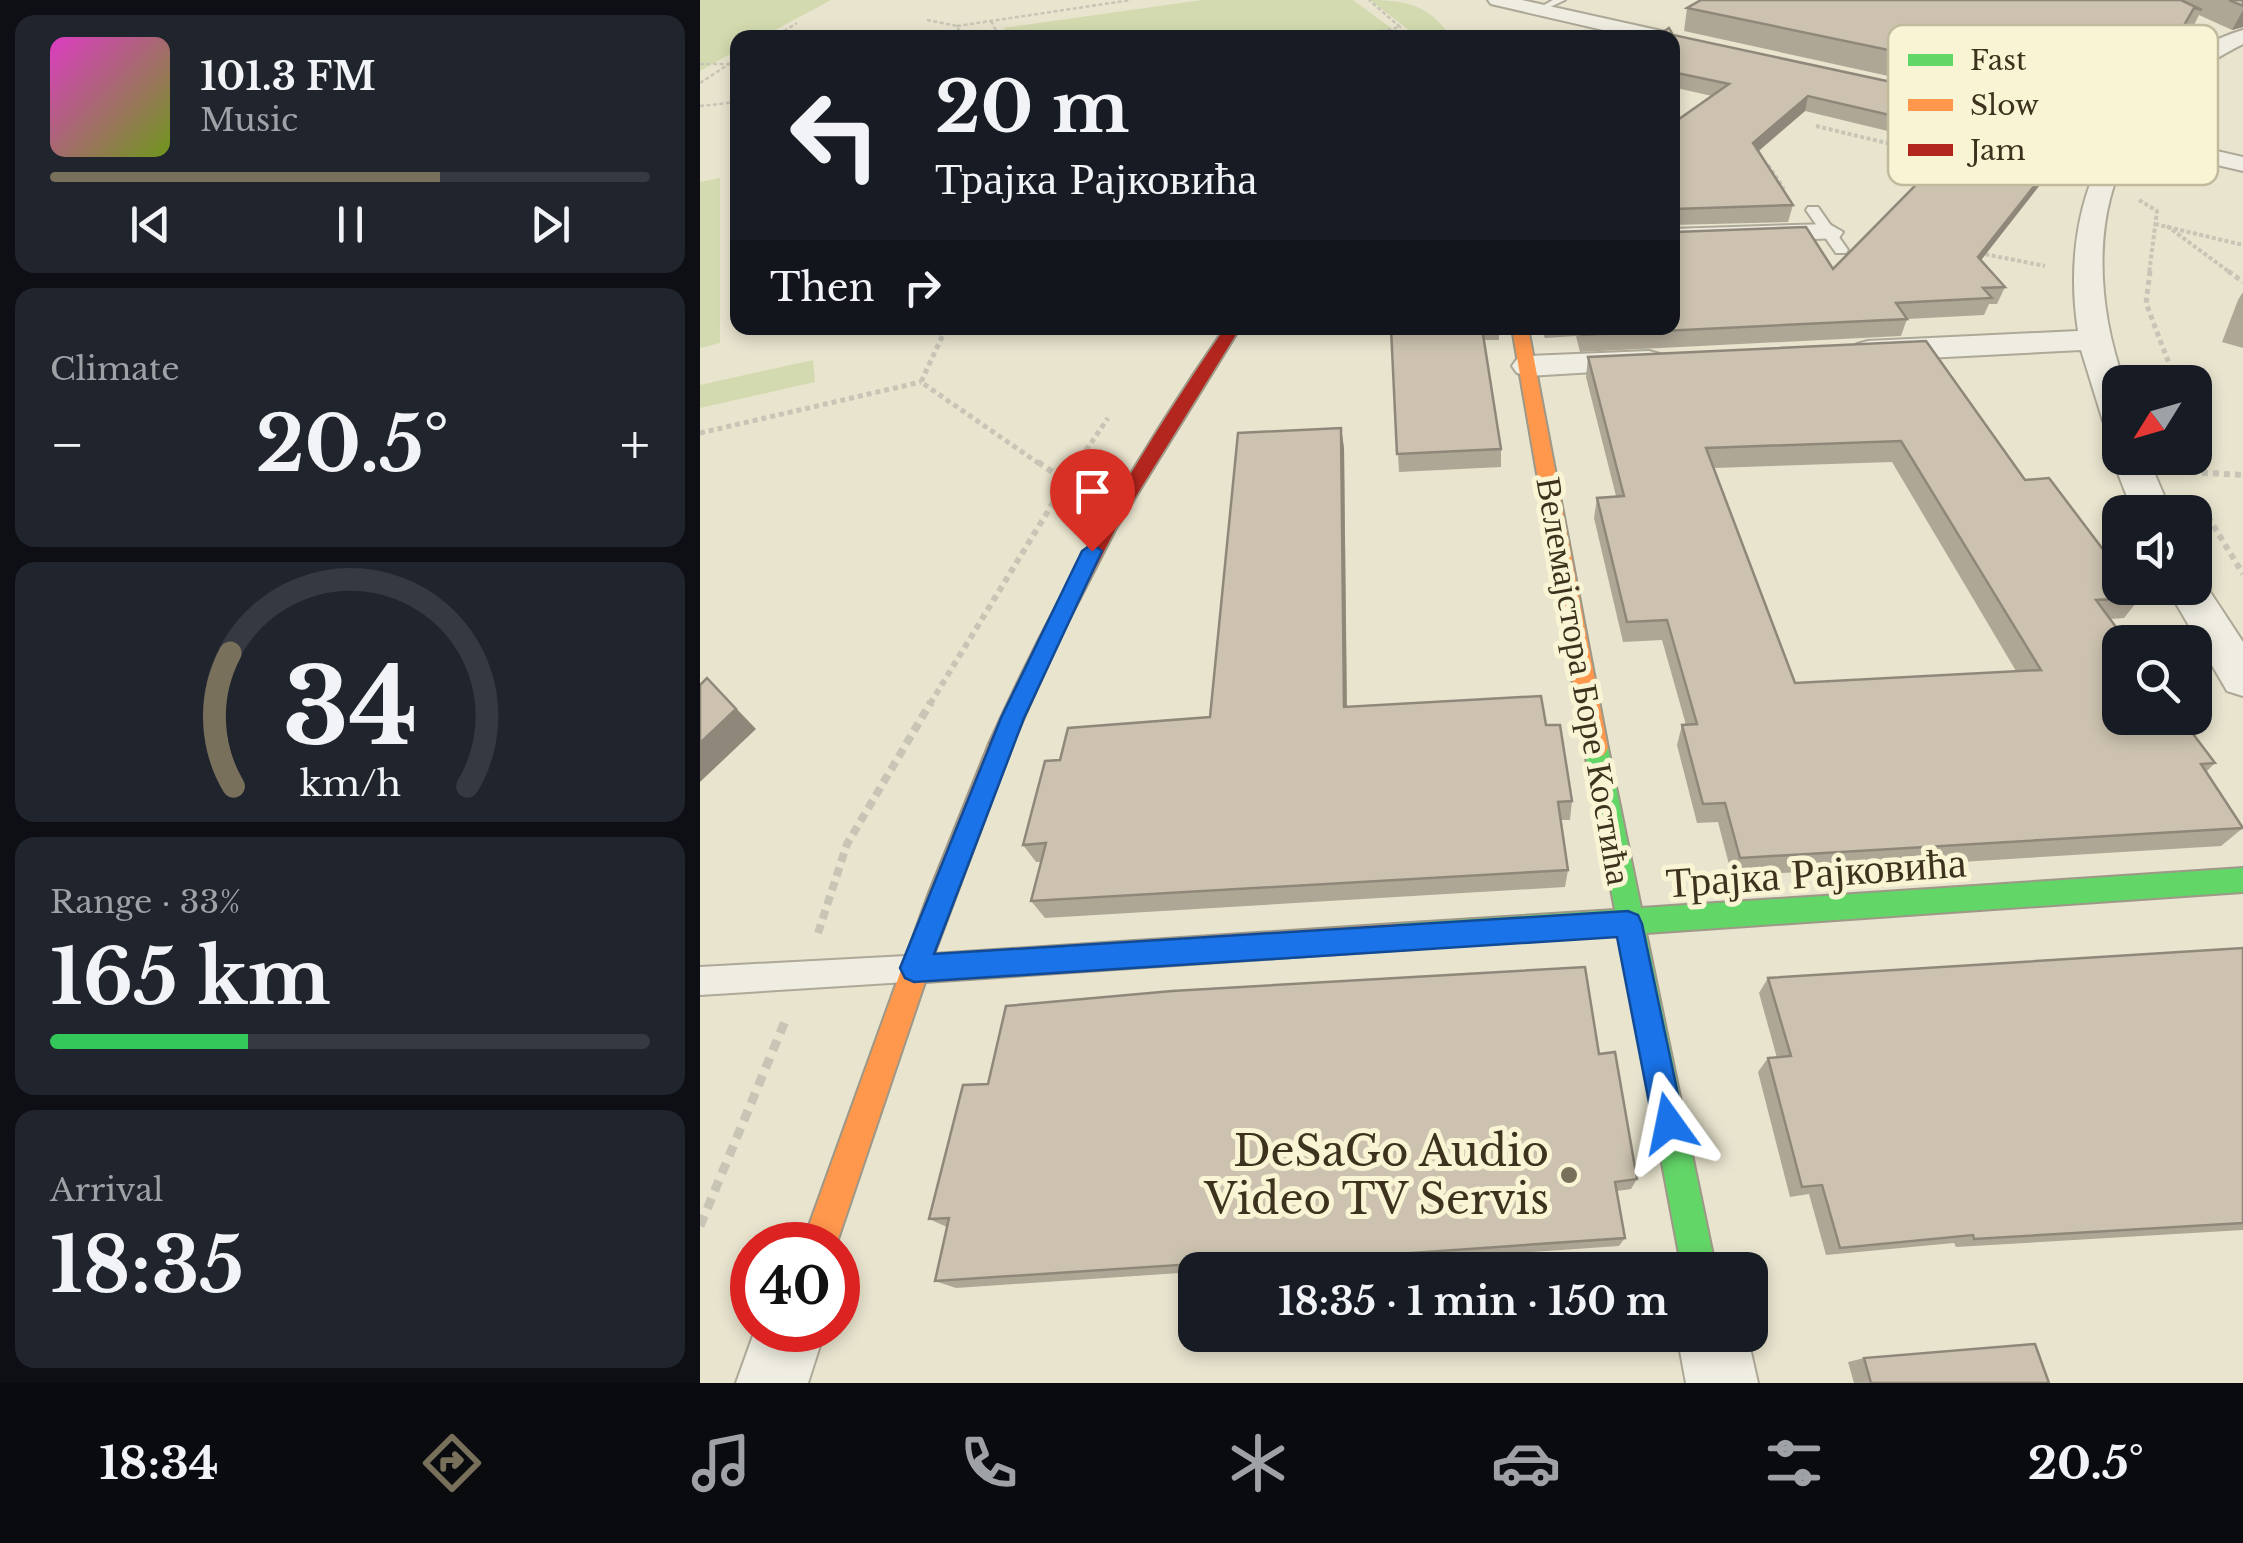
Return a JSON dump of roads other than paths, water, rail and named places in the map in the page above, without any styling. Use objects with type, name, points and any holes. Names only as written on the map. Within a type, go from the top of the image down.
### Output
[{"type":"street","points":[[1497,0],[1629,30]]},
{"type":"street","points":[[2218,158],[2243,164]]},
{"type":"street","points":[[2100,185],[2088,277],[2103,365]]},
{"type":"street","points":[[1680,237],[1828,230]]},
{"type":"street","points":[[827,1222],[914,968],[1012,718],[1092,551],[1191,386],[1227,335]]},
{"type":"street","name":"Велемајстора Боре Костића","points":[[1521,335],[1628,924],[1695,1252]]},
{"type":"street","points":[[1844,352],[2096,340]]},
{"type":"street","points":[[1528,366],[1686,359]]},
{"type":"street","points":[[2197,605],[2243,678]]},
{"type":"street","name":"Трајка Рајковића","points":[[914,968],[1628,924],[2243,880]]},
{"type":"street","points":[[772,1383],[783,1352]]},
{"type":"street","points":[[1716,1352],[1722,1383]]},
{"type":"lane","points":[[1540,11],[1560,0]]},
{"type":"lane","points":[[700,981],[914,968]]},
{"type":"place","name":"DeSaGo Audio Video TV Servis","points":[[1569,1175]]}]
